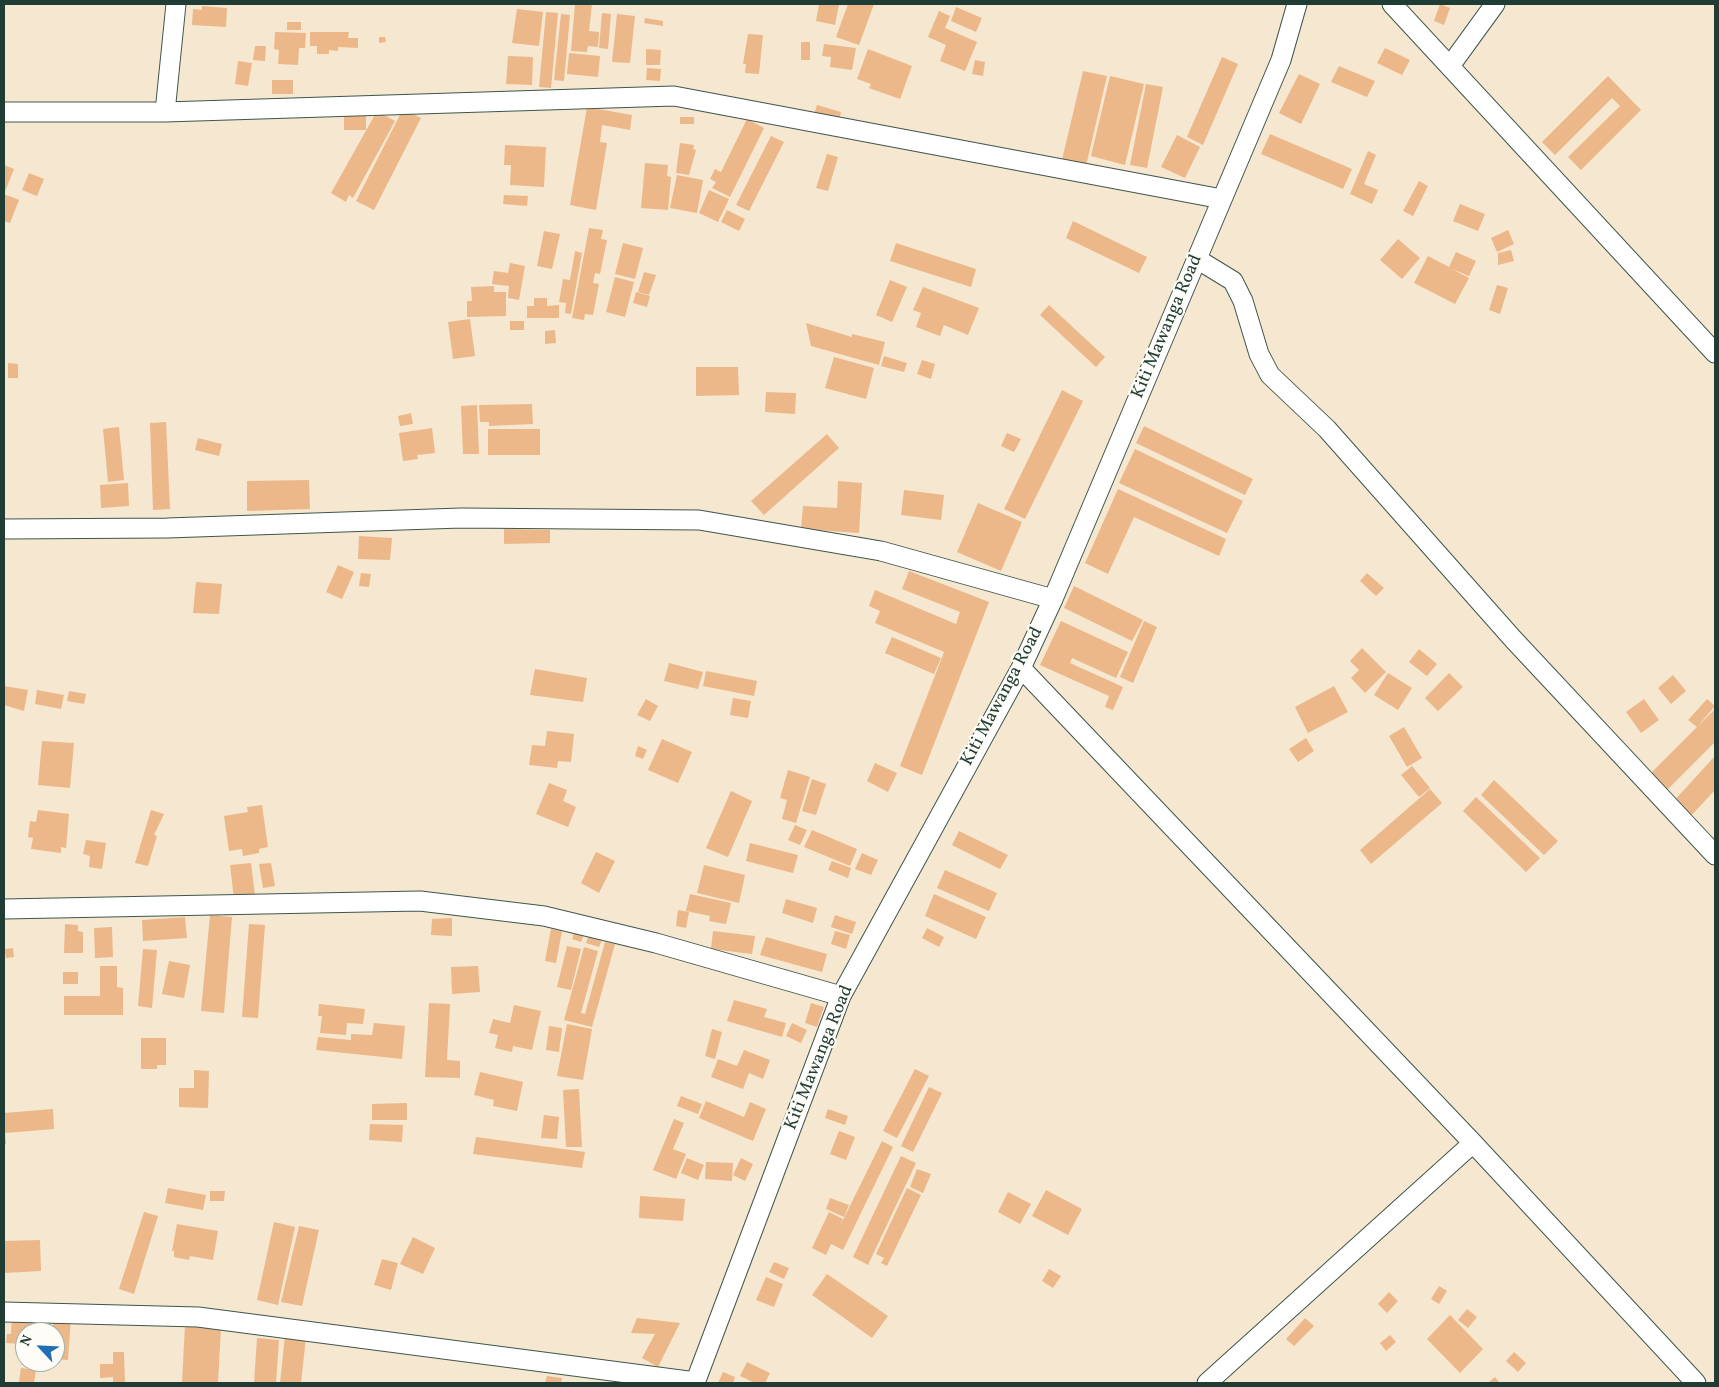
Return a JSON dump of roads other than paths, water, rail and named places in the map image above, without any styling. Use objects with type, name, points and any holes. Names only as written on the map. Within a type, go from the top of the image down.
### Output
[{"type":"street","points":[[165,112],[176,4]]},
{"type":"street","name":"Kiti Mawanga Road","points":[[696,1382],[841,996],[1021,668],[1053,600],[1281,60],[1297,4]]},
{"type":"street","points":[[1392,4],[1715,353]]},
{"type":"street","points":[[1450,66],[1495,4]]},
{"type":"street","points":[[4,112],[165,112],[674,96],[1222,199]]},
{"type":"street","points":[[1197,259],[1233,281],[1243,301],[1259,354],[1270,375],[1327,430],[1513,639],[1715,855]]},
{"type":"street","points":[[4,529],[167,528],[461,518],[699,520],[881,551],[1053,600]]},
{"type":"street","points":[[1021,668],[1473,1142],[1696,1383]]},
{"type":"street","points":[[4,909],[420,901],[544,916],[656,943],[841,996]]},
{"type":"street","points":[[1207,1383],[1473,1142]]},
{"type":"street","points":[[4,1312],[198,1317],[696,1382]]}]
